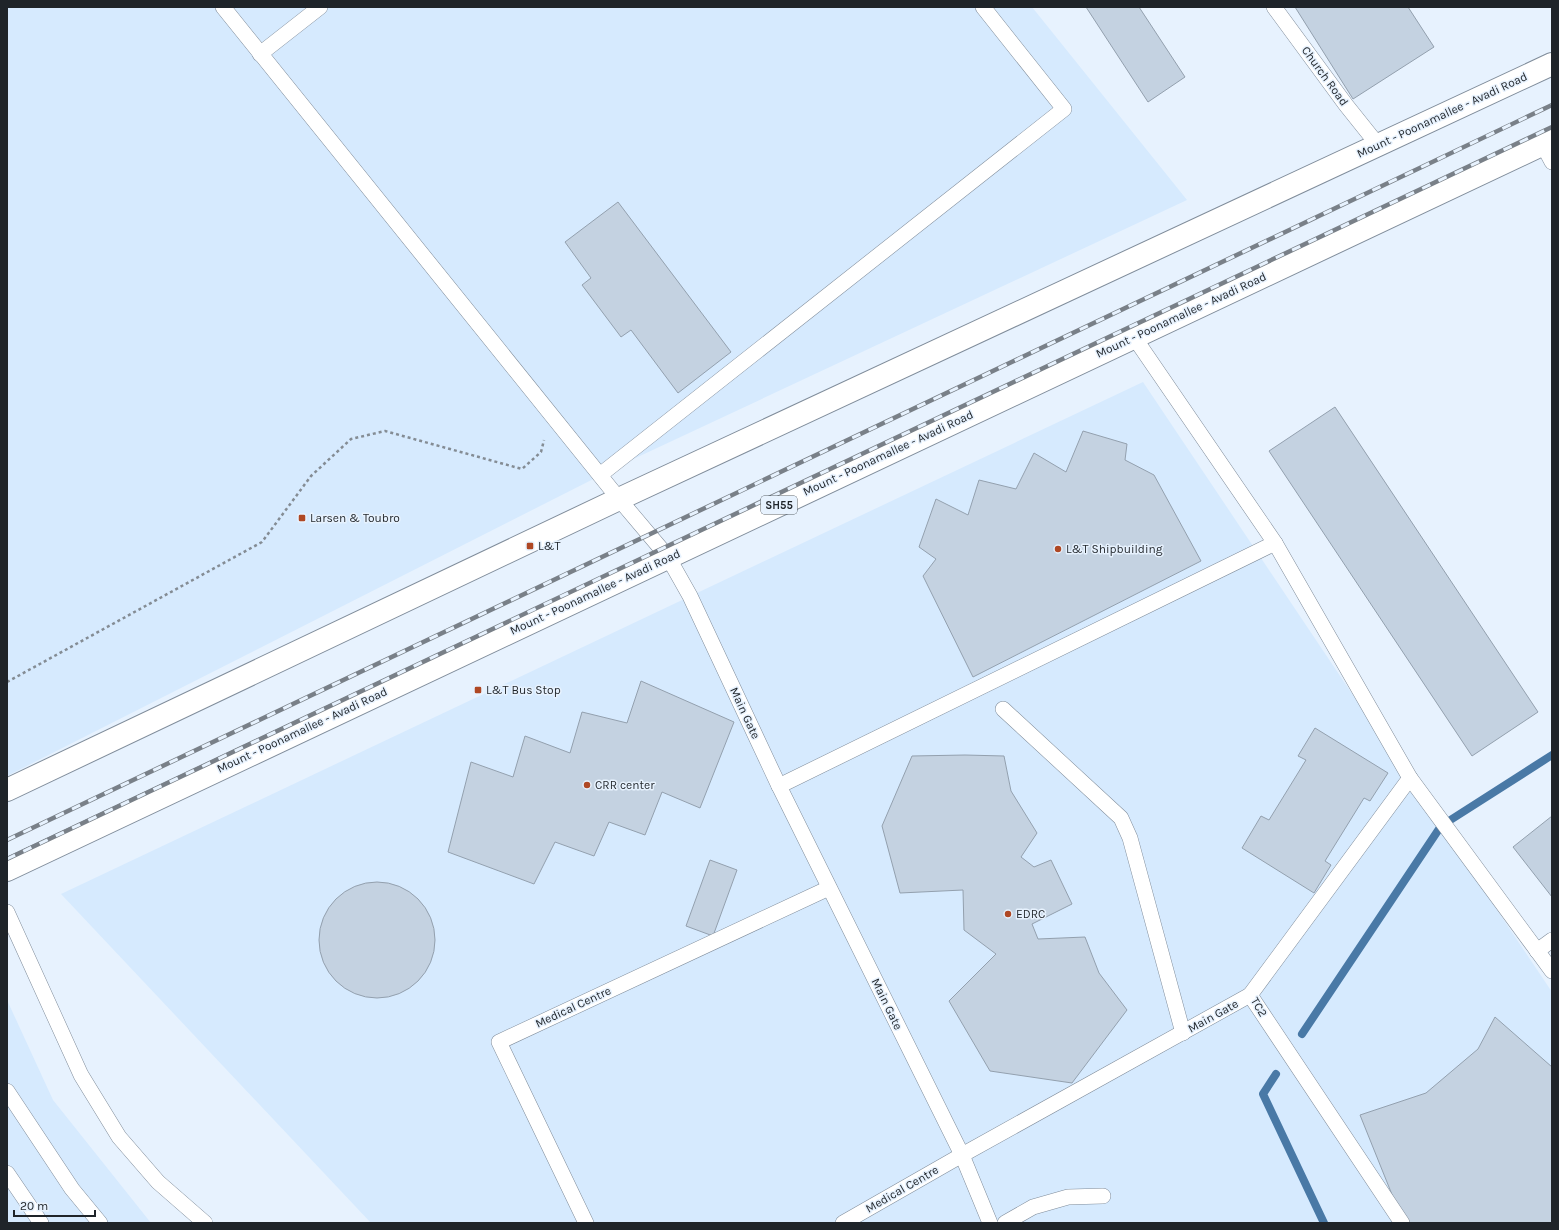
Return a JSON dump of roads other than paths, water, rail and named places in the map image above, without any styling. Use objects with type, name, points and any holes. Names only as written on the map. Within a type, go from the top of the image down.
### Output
[{"type":"main road","name":"Mount - Poonamallee - Avadi Road","points":[[7,790],[619,499],[1552,64]]},
{"type":"main road","name":"Mount - Poonamallee - Avadi Road","points":[[7,870],[1134,337],[1549,149]]},
{"type":"lane","name":"Main Gate","points":[[223,7],[619,499],[668,557],[690,596],[779,786],[962,1155],[1250,995]]},
{"type":"lane","points":[[260,54],[320,7]]},
{"type":"lane","points":[[600,475],[1064,109],[984,7]]},
{"type":"lane","name":"Church Road","points":[[1274,7],[1346,105],[1378,145]]},
{"type":"lane","points":[[1134,337],[1275,543],[1410,778],[1552,971]]},
{"type":"lane","points":[[779,786],[1275,543]]},
{"type":"lane","points":[[1003,709],[1121,818],[1130,838],[1183,1033]]},
{"type":"lane","name":"TC2","points":[[1402,1223],[1250,995],[1410,778]]},
{"type":"lane","name":"Medical Centre","points":[[586,1223],[499,1042],[829,888]]},
{"type":"lane","points":[[7,912],[81,1075],[119,1136],[158,1182],[205,1223]]},
{"type":"lane","points":[[1537,951],[1552,940]]},
{"type":"lane","points":[[7,1091],[72,1189],[100,1223]]},
{"type":"lane","points":[[962,1155],[990,1223]]},
{"type":"lane","name":"Medical Centre","points":[[843,1223],[962,1155]]},
{"type":"lane","points":[[7,1173],[41,1223]]},
{"type":"lane","points":[[1005,1223],[1033,1207],[1068,1197],[1103,1196]]},
{"type":"waterway","points":[[1302,1034],[1441,826],[1552,755]]},
{"type":"waterway","points":[[1276,1074],[1263,1094],[1324,1223]]},
{"type":"railway","points":[[7,840],[1552,105]]},
{"type":"railway","points":[[7,859],[1552,127]]},
{"type":"place","name":"Larsen & Toubro","points":[[302,518]]},
{"type":"place","name":"L&T","points":[[530,546]]},
{"type":"place","name":"L&T Shipbuilding","points":[[1058,549]]},
{"type":"place","name":"L&T Bus Stop","points":[[478,690]]},
{"type":"place","name":"CRR center","points":[[587,785]]},
{"type":"place","name":"EDRC","points":[[1008,914]]}]
